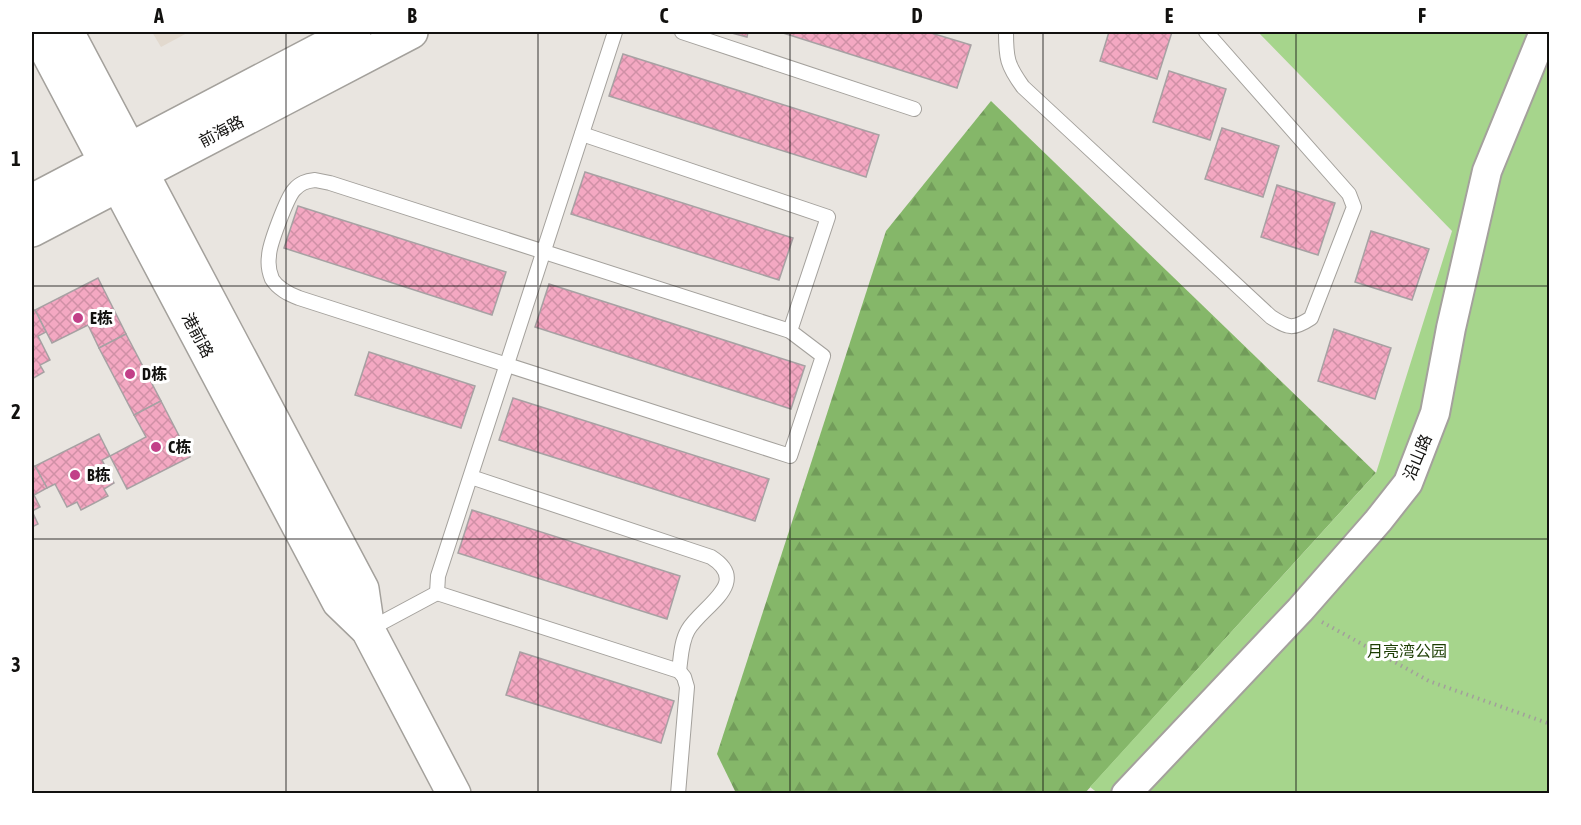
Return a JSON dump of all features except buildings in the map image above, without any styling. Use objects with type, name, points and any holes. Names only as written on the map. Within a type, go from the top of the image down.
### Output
[{"type":"street","name":"港前路","points":[[37,32],[123,167]]},
{"type":"street","name":"港前路","points":[[67,32],[123,167],[339,602],[368,630],[454,794]]},
{"type":"street","name":"前海路","points":[[32,230],[123,167],[354,32]]},
{"type":"street","name":"前海路","points":[[32,201],[123,167],[411,32]]},
{"type":"street","name":"沿山路","points":[[1126,794],[1300,610],[1408,483],[1435,413],[1451,328],[1488,171],[1544,32]]},
{"type":"lane","points":[[438,593],[438,576],[615,32]]},
{"type":"lane","points":[[682,32],[914,109]]},
{"type":"lane","points":[[1006,32],[1009,67],[1023,87],[1271,317],[1285,326],[1299,326],[1311,318],[1354,207],[1352,200],[1206,32]]},
{"type":"lane","points":[[582,134],[828,217],[790,331]]},
{"type":"lane","points":[[315,180],[544,252],[790,331],[823,356],[790,456],[299,298],[283,291],[273,280],[269,270],[268,254],[288,198],[295,188],[304,182],[315,180]]},
{"type":"lane","points":[[471,477],[711,557],[722,563],[727,571],[727,583],[719,596],[689,628],[682,644],[679,671]]},
{"type":"lane","points":[[368,630],[438,593],[679,671],[687,687],[678,794]]},
{"type":"path","points":[[1300,610],[1429,681],[1550,724]]},
{"type":"shaded area","points":[[152,32],[189,32],[161,47]]},
{"type":"green space","name":"月亮湾公园","points":[[1258,32],[1549,32],[1549,793],[1099,794],[1090,787],[1376,473],[1452,231]]},
{"type":"green space","points":[[991,101],[1376,473],[1085,793],[736,793],[717,754],[886,231]]},
{"type":"place","name":"E栋","points":[[78,318]]},
{"type":"place","name":"D栋","points":[[130,374]]},
{"type":"place","name":"C栋","points":[[156,447]]},
{"type":"place","name":"B栋","points":[[75,475]]}]
